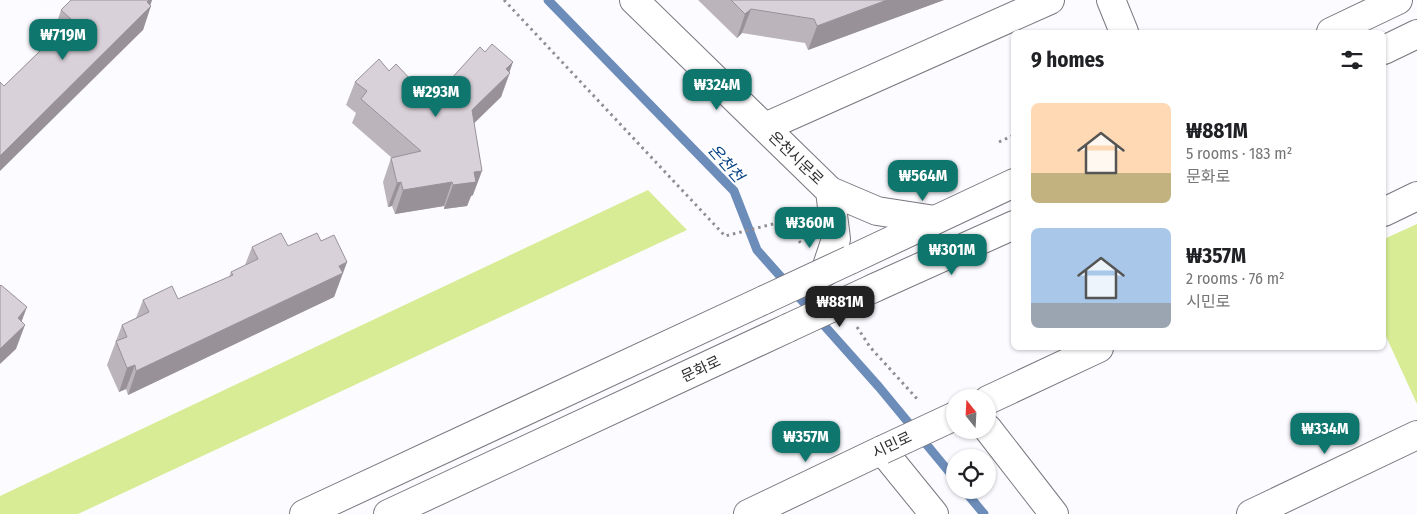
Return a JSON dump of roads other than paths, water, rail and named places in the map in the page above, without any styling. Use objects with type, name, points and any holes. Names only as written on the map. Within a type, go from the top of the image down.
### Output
[{"type":"main road","name":"온천시문로","points":[[634,0],[830,191]]},
{"type":"main road","points":[[765,128],[1050,0]]},
{"type":"main road","points":[[1110,0],[1123,30]]},
{"type":"main road","points":[[1335,30],[1398,0]]},
{"type":"main road","points":[[1386,49],[1417,34]]},
{"type":"main road","points":[[304,514],[825,272],[843,249],[935,220],[1011,184]]},
{"type":"main road","points":[[830,191],[877,211],[935,220]]},
{"type":"main road","points":[[830,191],[843,249]]},
{"type":"main road","points":[[1386,211],[1417,196]]},
{"type":"main road","name":"문화로","points":[[388,514],[1011,226]]},
{"type":"main road","points":[[996,396],[1095,350]]},
{"type":"main road","name":"시민로","points":[[748,514],[946,420]]},
{"type":"main road","points":[[1251,514],[1417,435]]},
{"type":"main road","points":[[996,439],[1054,514]]},
{"type":"main road","points":[[882,450],[934,514]]},
{"type":"waterway","name":"온천천","points":[[548,0],[734,191],[757,250],[879,387],[946,468]]},
{"type":"waterway","name":"온천천","points":[[972,499],[984,514]]}]
